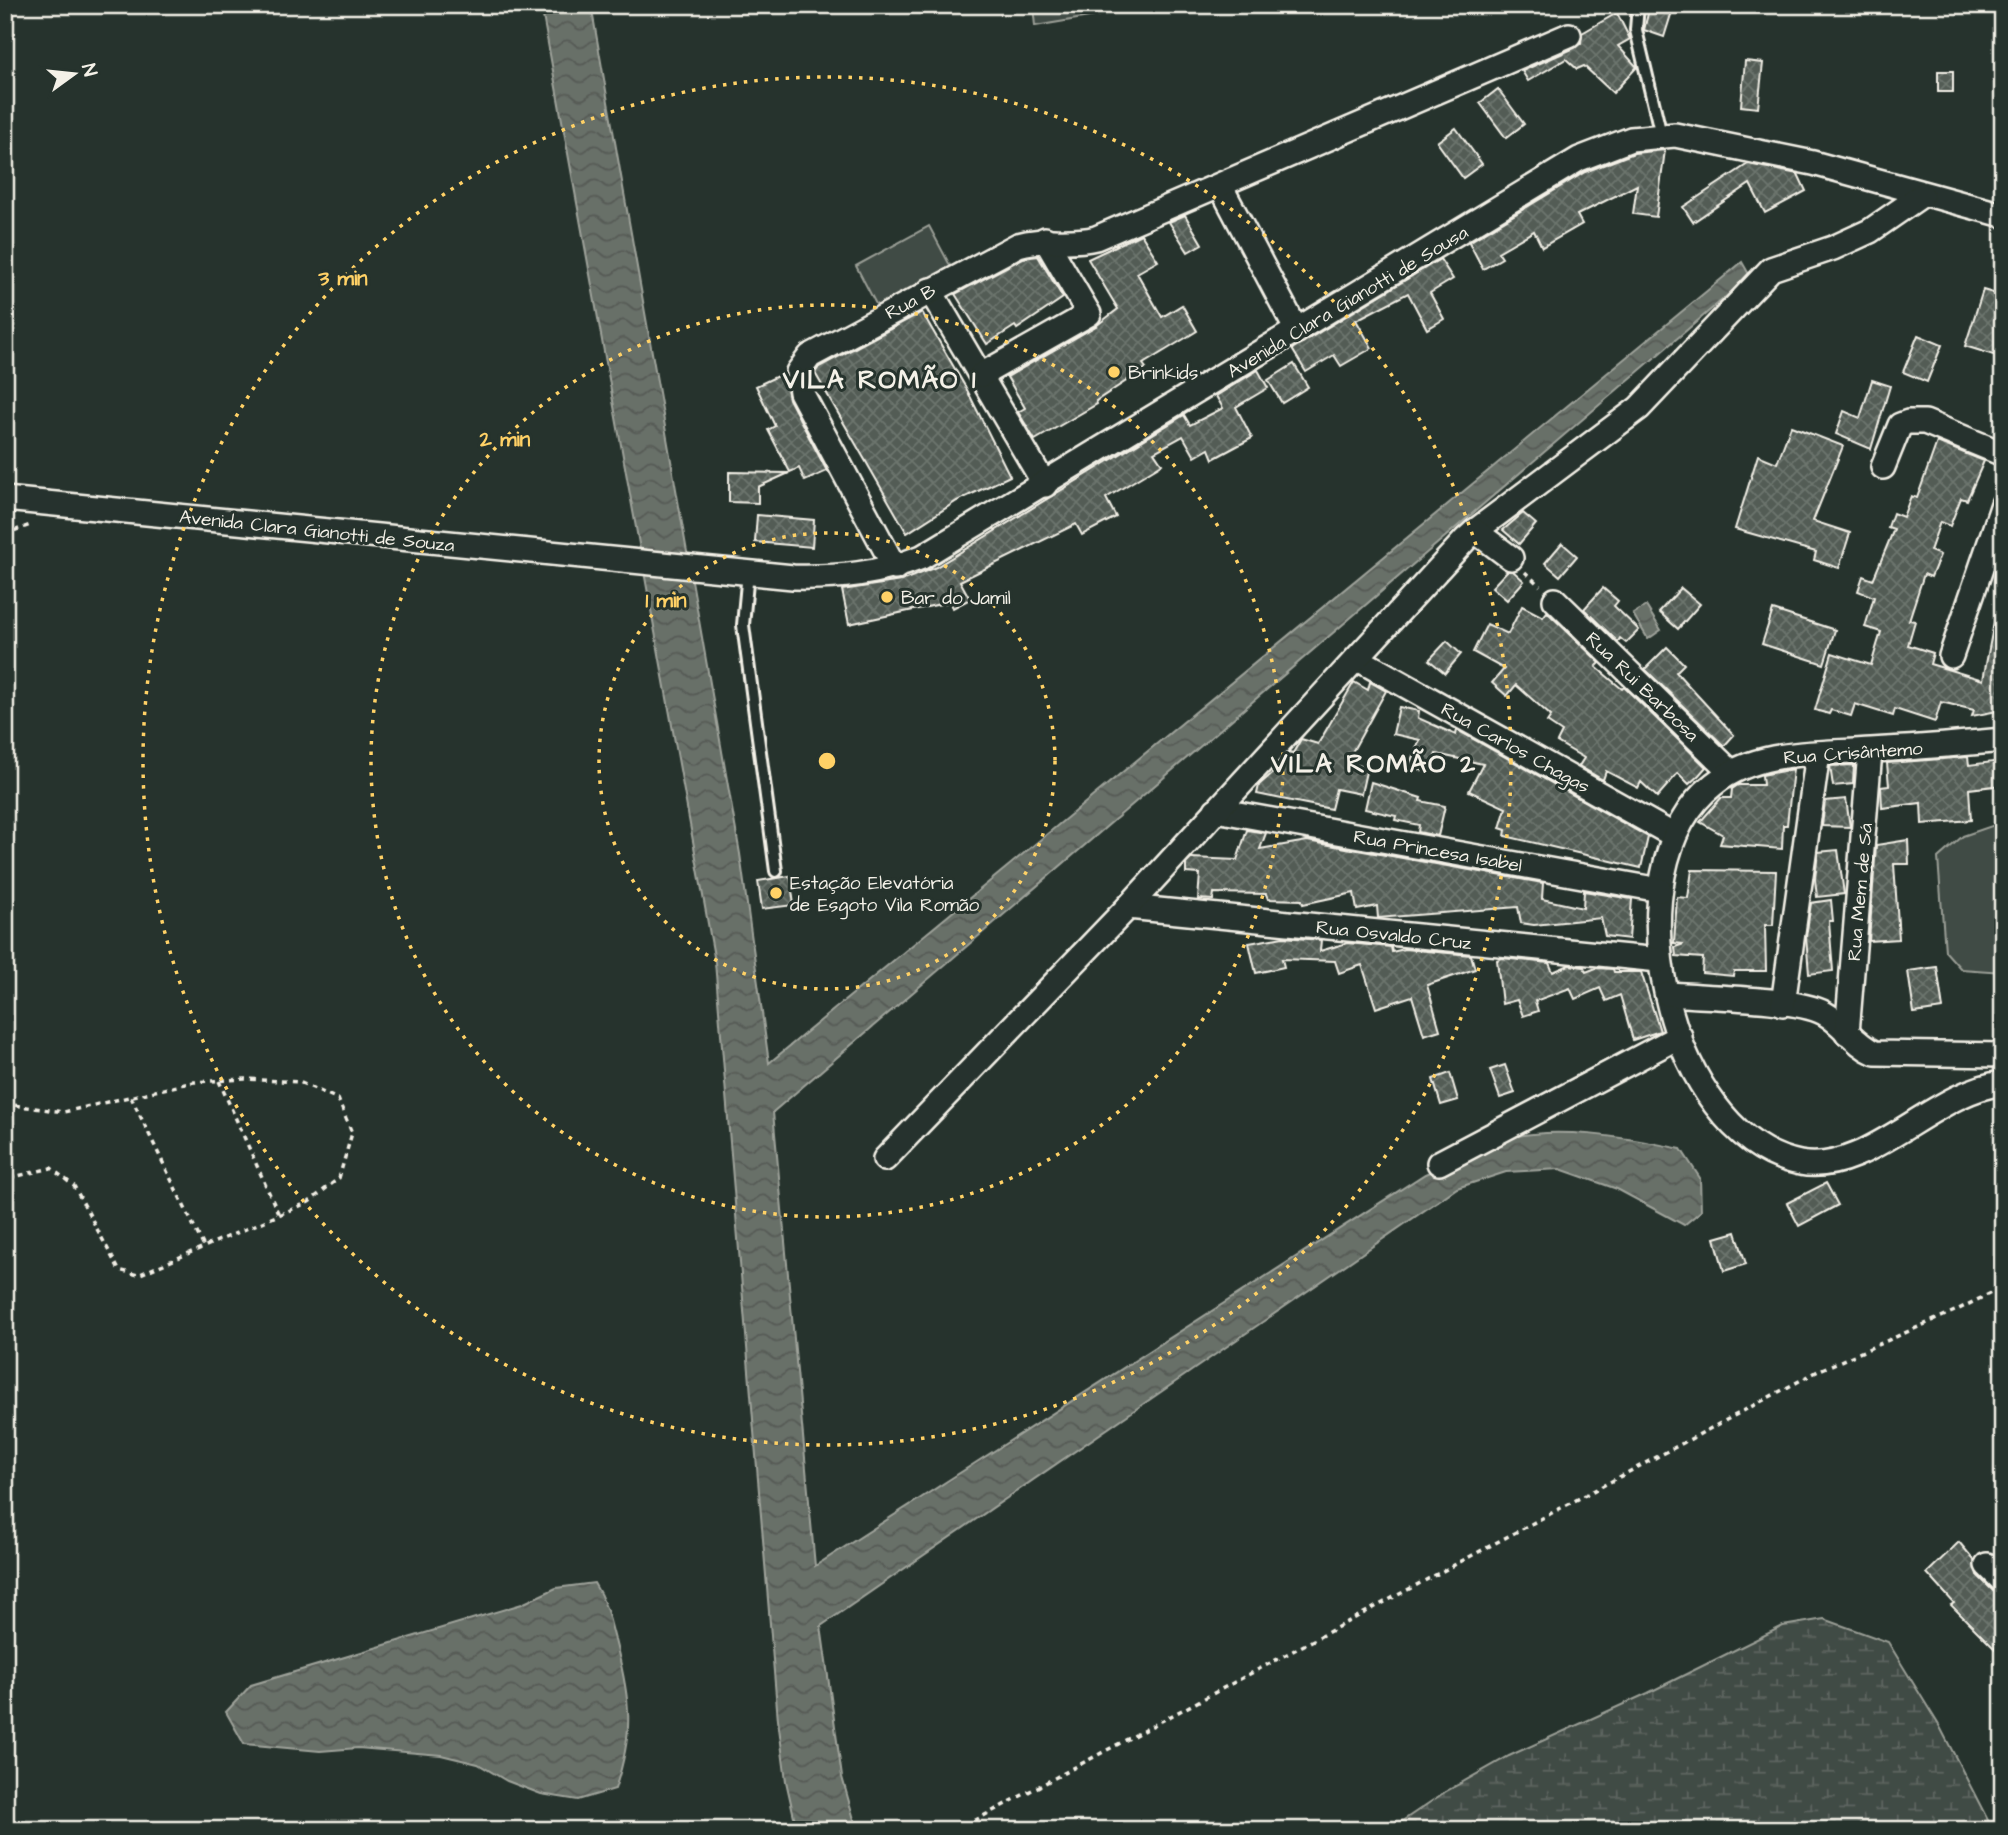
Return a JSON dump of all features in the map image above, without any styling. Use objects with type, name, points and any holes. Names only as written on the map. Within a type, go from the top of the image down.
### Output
[{"type":"street","points":[[1038,240],[1071,242],[1096,238],[1221,187],[1569,35]]},
{"type":"street","name":"Avenida Clara Gianotti de Sousa","points":[[629,560],[819,578],[858,576],[895,568],[922,557],[1045,485],[1579,159],[1631,139],[1661,135],[1777,154],[2003,215]]},
{"type":"street","points":[[1221,187],[1297,331]]},
{"type":"street","points":[[885,1159],[1128,908],[1475,531],[1639,408],[1772,269],[1870,231],[1922,195]]},
{"type":"street","points":[[981,375],[1089,314],[1038,240]]},
{"type":"street","name":"Rua B","points":[[895,568],[801,392],[798,372],[802,363],[819,350],[930,290],[1038,240]]},
{"type":"street","points":[[930,290],[1045,485]]},
{"type":"street","points":[[1883,467],[1900,425],[1916,421],[2003,454]]},
{"type":"street","name":"Avenida Clara Gianotti de Souza","points":[[5,499],[629,560]]},
{"type":"street","points":[[1951,656],[2003,504]]},
{"type":"street","points":[[1475,531],[1511,558]]},
{"type":"street","name":"Rua Rui Barbosa","points":[[1555,600],[1731,772]]},
{"type":"street","name":"Rua Carlos Chagas","points":[[1358,659],[1673,835]]},
{"type":"street","name":"Rua Crisântemo","points":[[2003,740],[1818,753],[1765,760],[1731,772],[1712,785],[1673,835],[1660,890],[1659,960],[1680,1036],[1705,1090],[1733,1125],[1759,1147],[1801,1163],[1820,1165],[1851,1157],[1955,1097],[2003,1083]]},
{"type":"street","name":"Rua Mem de Sá","points":[[1847,1033],[1870,751]]},
{"type":"street","points":[[1783,1004],[1818,753]]},
{"type":"street","name":"Rua Princesa Isabel","points":[[1216,810],[1660,890]]},
{"type":"street","name":"Rua Osvaldo Cruz","points":[[1128,908],[1659,960]]},
{"type":"street","points":[[1668,994],[1810,1007],[1824,1013],[1867,1050],[1887,1055],[2003,1055]]},
{"type":"street","points":[[1439,1163],[1680,1036]]},
{"type":"lane","points":[[1638,5],[1636,30],[1661,135]]},
{"type":"lane","points":[[748,572],[744,608],[745,644],[776,871]]},
{"type":"path","points":[[1511,558],[1555,600]]},
{"type":"path","points":[[219,1081],[279,1215]]},
{"type":"path","points":[[5,1104],[64,1112],[194,1082],[299,1082],[338,1099],[352,1133],[339,1178],[309,1202],[138,1275],[119,1270],[74,1186],[51,1168],[5,1179]]},
{"type":"path","points":[[131,1097],[204,1247]]},
{"type":"path","points":[[957,1830],[1820,1370],[2003,1287]]},
{"type":"green space","points":[[1033,5],[1137,5],[1107,14],[1035,26]]},
{"type":"green space","points":[[929,226],[953,271],[879,310],[856,266]]},
{"type":"green space","points":[[2003,817],[2003,972],[1961,969],[1945,951],[1938,858],[1963,836],[1995,825]]},
{"type":"green space","points":[[1824,1619],[1888,1642],[1940,1727],[1993,1830],[1389,1830],[1445,1792],[1509,1756],[1648,1693],[1783,1626]]},
{"type":"water","points":[[541,5],[591,5],[740,854],[769,1063],[1742,262],[1750,276],[773,1112],[815,1566],[1425,1174],[1479,1148],[1518,1136],[1541,1133],[1614,1137],[1681,1149],[1700,1178],[1701,1211],[1684,1225],[1617,1189],[1560,1169],[1506,1172],[1457,1188],[821,1626],[842,1777],[857,1830],[797,1830],[786,1781],[778,1720],[715,962]]},
{"type":"water","points":[[1646,606],[1661,630],[1648,639],[1633,614]]},
{"type":"water","points":[[594,1583],[610,1620],[627,1700],[628,1733],[615,1789],[578,1800],[541,1794],[507,1781],[478,1764],[441,1755],[358,1748],[320,1751],[244,1744],[226,1712],[251,1685],[522,1604],[556,1588]]},
{"type":"building","points":[[1650,5],[1674,5],[1664,37],[1644,30]]},
{"type":"building","points":[[1617,13],[1630,39],[1618,46],[1637,67],[1613,93],[1584,66],[1577,69],[1566,59],[1528,81],[1522,71],[1575,48],[1581,43],[1582,33]]},
{"type":"building","points":[[1745,61],[1763,63],[1758,108],[1741,106]]},
{"type":"building","points":[[1938,71],[1953,71],[1953,92],[1938,92]]},
{"type":"building","points":[[1498,89],[1524,124],[1506,138],[1480,103]]},
{"type":"building","points":[[1456,128],[1482,164],[1463,178],[1437,142]]},
{"type":"building","points":[[1665,150],[1656,217],[1633,214],[1637,185],[1577,215],[1582,224],[1542,247],[1534,231],[1498,252],[1502,258],[1483,269],[1469,242],[1585,172],[1634,153]]},
{"type":"building","points":[[1748,164],[1798,174],[1806,191],[1765,213],[1750,184],[1693,222],[1683,207]]},
{"type":"building","points":[[1185,215],[1202,244],[1188,252],[1169,222]]},
{"type":"building","points":[[1141,234],[1158,261],[1137,273],[1162,317],[1182,305],[1197,331],[1143,364],[1146,368],[1096,401],[1097,404],[1035,440],[1018,412],[1025,408],[1007,377],[1096,326],[1118,309],[1088,259]]},
{"type":"building","points":[[1038,256],[1063,298],[1017,329],[1015,326],[987,344],[955,294],[1023,258]]},
{"type":"building","points":[[1440,259],[1453,279],[1430,293],[1444,319],[1427,329],[1408,293],[1356,320],[1372,348],[1341,366],[1334,355],[1306,372],[1292,349]]},
{"type":"building","points":[[1983,290],[2003,296],[2003,358],[1965,346]]},
{"type":"building","points":[[922,312],[966,388],[1010,476],[957,501],[907,533],[815,373],[819,367]]},
{"type":"building","points":[[1918,335],[1942,345],[1927,382],[1903,372]]},
{"type":"building","points":[[1294,364],[1308,387],[1282,403],[1268,380]]},
{"type":"building","points":[[1258,370],[1268,388],[1236,407],[1252,438],[1213,459],[1209,449],[1195,457],[1183,436],[1154,452],[1162,464],[1106,498],[1116,517],[1082,535],[1076,524],[960,581],[970,599],[953,608],[950,602],[849,624],[842,590],[901,581],[936,567],[1184,415],[1190,425],[1223,408],[1216,396]]},
{"type":"building","points":[[784,373],[789,399],[827,471],[805,481],[799,468],[790,472],[768,430],[775,426],[756,386]]},
{"type":"building","points":[[1872,380],[1890,386],[1871,449],[1836,434],[1844,411],[1860,418]]},
{"type":"building","points":[[1791,426],[1843,446],[1813,521],[1850,533],[1839,568],[1814,560],[1816,552],[1735,529],[1758,455],[1777,463]]},
{"type":"building","points":[[1937,442],[1984,461],[1967,500],[1961,498],[1950,526],[1940,522],[1930,551],[1940,555],[1931,577],[1924,574],[1909,620],[1915,621],[1908,645],[1933,653],[1930,664],[1983,680],[1995,617],[2003,618],[2003,710],[1972,716],[1974,710],[1941,702],[1935,722],[1895,709],[1893,716],[1855,704],[1851,716],[1831,710],[1829,714],[1815,710],[1832,653],[1871,665],[1881,632],[1865,627],[1874,597],[1858,591],[1863,576],[1873,580],[1894,529],[1888,527],[1893,513],[1903,517],[1911,496],[1917,498]]},
{"type":"building","points":[[729,472],[789,473],[758,487],[758,503],[729,502]]},
{"type":"building","points":[[1523,513],[1536,524],[1519,544],[1503,530]]},
{"type":"building","points":[[757,515],[814,520],[812,547],[755,542]]},
{"type":"building","points":[[1562,543],[1577,556],[1560,576],[1545,563]]},
{"type":"building","points":[[1507,571],[1513,571],[1524,581],[1507,600],[1492,587]]},
{"type":"building","points":[[1603,588],[1618,601],[1614,606],[1639,630],[1626,643],[1620,638],[1618,642],[1584,609]]},
{"type":"building","points":[[1681,588],[1700,604],[1678,629],[1659,612]]},
{"type":"building","points":[[1522,606],[1543,617],[1547,612],[1600,663],[1596,667],[1622,689],[1624,687],[1706,767],[1699,775],[1689,784],[1678,773],[1657,797],[1641,782],[1638,788],[1606,771],[1603,780],[1579,766],[1584,758],[1557,742],[1562,732],[1547,722],[1551,716],[1516,685],[1507,696],[1492,683],[1504,669],[1473,652],[1487,624],[1508,634]]},
{"type":"building","points":[[1773,610],[1835,630],[1824,664],[1762,644]]},
{"type":"building","points":[[1447,641],[1461,654],[1445,673],[1429,660]]},
{"type":"building","points":[[1667,647],[1684,664],[1676,672],[1734,735],[1724,746],[1645,669]]},
{"type":"building","points":[[1354,682],[1368,690],[1370,682],[1386,691],[1346,763],[1367,767],[1361,794],[1336,789],[1331,809],[1257,794],[1259,785],[1276,770],[1289,752],[1293,753],[1301,739],[1318,744]]},
{"type":"building","points":[[1399,707],[1419,711],[1418,718],[1456,735],[1457,730],[1648,837],[1641,868],[1505,836],[1506,830],[1500,828],[1506,808],[1469,791],[1483,764],[1436,754],[1428,773],[1409,765],[1420,740],[1393,734]]},
{"type":"building","points":[[1968,757],[1969,765],[2001,761],[2003,774],[2003,785],[1969,789],[1971,820],[1922,824],[1921,803],[1882,808],[1881,787],[1889,786],[1887,763]]},
{"type":"building","points":[[1854,765],[1853,784],[1833,786],[1830,766]]},
{"type":"building","points":[[1793,769],[1787,825],[1783,825],[1782,849],[1720,844],[1723,835],[1700,822],[1721,798],[1731,798],[1732,789],[1738,785],[1763,785],[1762,775]]},
{"type":"building","points":[[1371,782],[1421,798],[1420,801],[1445,806],[1438,836],[1418,832],[1419,825],[1395,820],[1396,816],[1365,809]]},
{"type":"building","points":[[1846,799],[1850,827],[1822,826],[1825,801]]},
{"type":"building","points":[[1247,830],[1266,833],[1260,849],[1307,841],[1543,883],[1542,899],[1583,908],[1584,891],[1632,899],[1629,939],[1605,936],[1601,918],[1534,925],[1521,923],[1518,907],[1378,918],[1377,906],[1357,910],[1354,893],[1303,904],[1302,900],[1268,899],[1266,894],[1214,893],[1213,900],[1198,899],[1200,874],[1186,873],[1186,864],[1192,858],[1237,860]]},
{"type":"building","points":[[1908,840],[1909,864],[1894,864],[1899,939],[1869,941],[1876,845]]},
{"type":"building","points":[[1838,850],[1844,894],[1817,897],[1815,879],[1818,852]]},
{"type":"building","points":[[1692,870],[1776,871],[1773,925],[1765,925],[1766,971],[1734,971],[1733,976],[1702,973],[1703,958],[1676,956],[1675,947],[1684,944],[1674,943],[1677,897],[1688,898]]},
{"type":"building","name":"Estação Elevatória de Esgoto Vila Romão","points":[[790,876],[794,905],[762,909],[758,881]]},
{"type":"building","points":[[1831,900],[1833,921],[1829,921],[1833,971],[1809,974],[1806,937],[1811,903]]},
{"type":"building","points":[[1283,937],[1321,940],[1320,951],[1347,943],[1391,947],[1392,952],[1404,949],[1471,955],[1475,969],[1427,985],[1440,1030],[1424,1035],[1412,996],[1376,1008],[1362,965],[1339,973],[1335,961],[1282,959],[1284,967],[1256,973],[1249,943]]},
{"type":"building","points":[[1502,958],[1549,963],[1553,972],[1569,965],[1584,967],[1586,972],[1596,968],[1613,969],[1614,972],[1641,972],[1660,1031],[1633,1040],[1620,995],[1606,1001],[1600,988],[1575,999],[1570,988],[1535,1001],[1538,1011],[1523,1016],[1517,1000],[1502,1004],[1497,960]]},
{"type":"building","points":[[1937,967],[1943,1009],[1914,1013],[1908,971]]},
{"type":"building","points":[[1505,1065],[1515,1093],[1500,1098],[1490,1070]]},
{"type":"building","points":[[1450,1073],[1458,1100],[1441,1105],[1433,1079]]},
{"type":"building","points":[[1826,1183],[1838,1205],[1799,1226],[1787,1203]]},
{"type":"building","points":[[1736,1232],[1746,1264],[1724,1271],[1715,1238]]},
{"type":"building","points":[[1959,1542],[1974,1560],[1977,1575],[1993,1591],[2003,1595],[2003,1657],[1951,1605],[1954,1603],[1927,1573]]},
{"type":"place","name":"Brinkids","points":[[1114,372]]},
{"type":"place","name":"Bar do Jamil","points":[[887,597]]},
{"type":"place","name":"Estação Elevatória de Esgoto Vila Romão","points":[[776,893]]},
{"type":"district","name":"VILA ROMÃO 1","points":[[880,379]]},
{"type":"district","name":"VILA ROMÃO 2","points":[[1374,763]]}]
